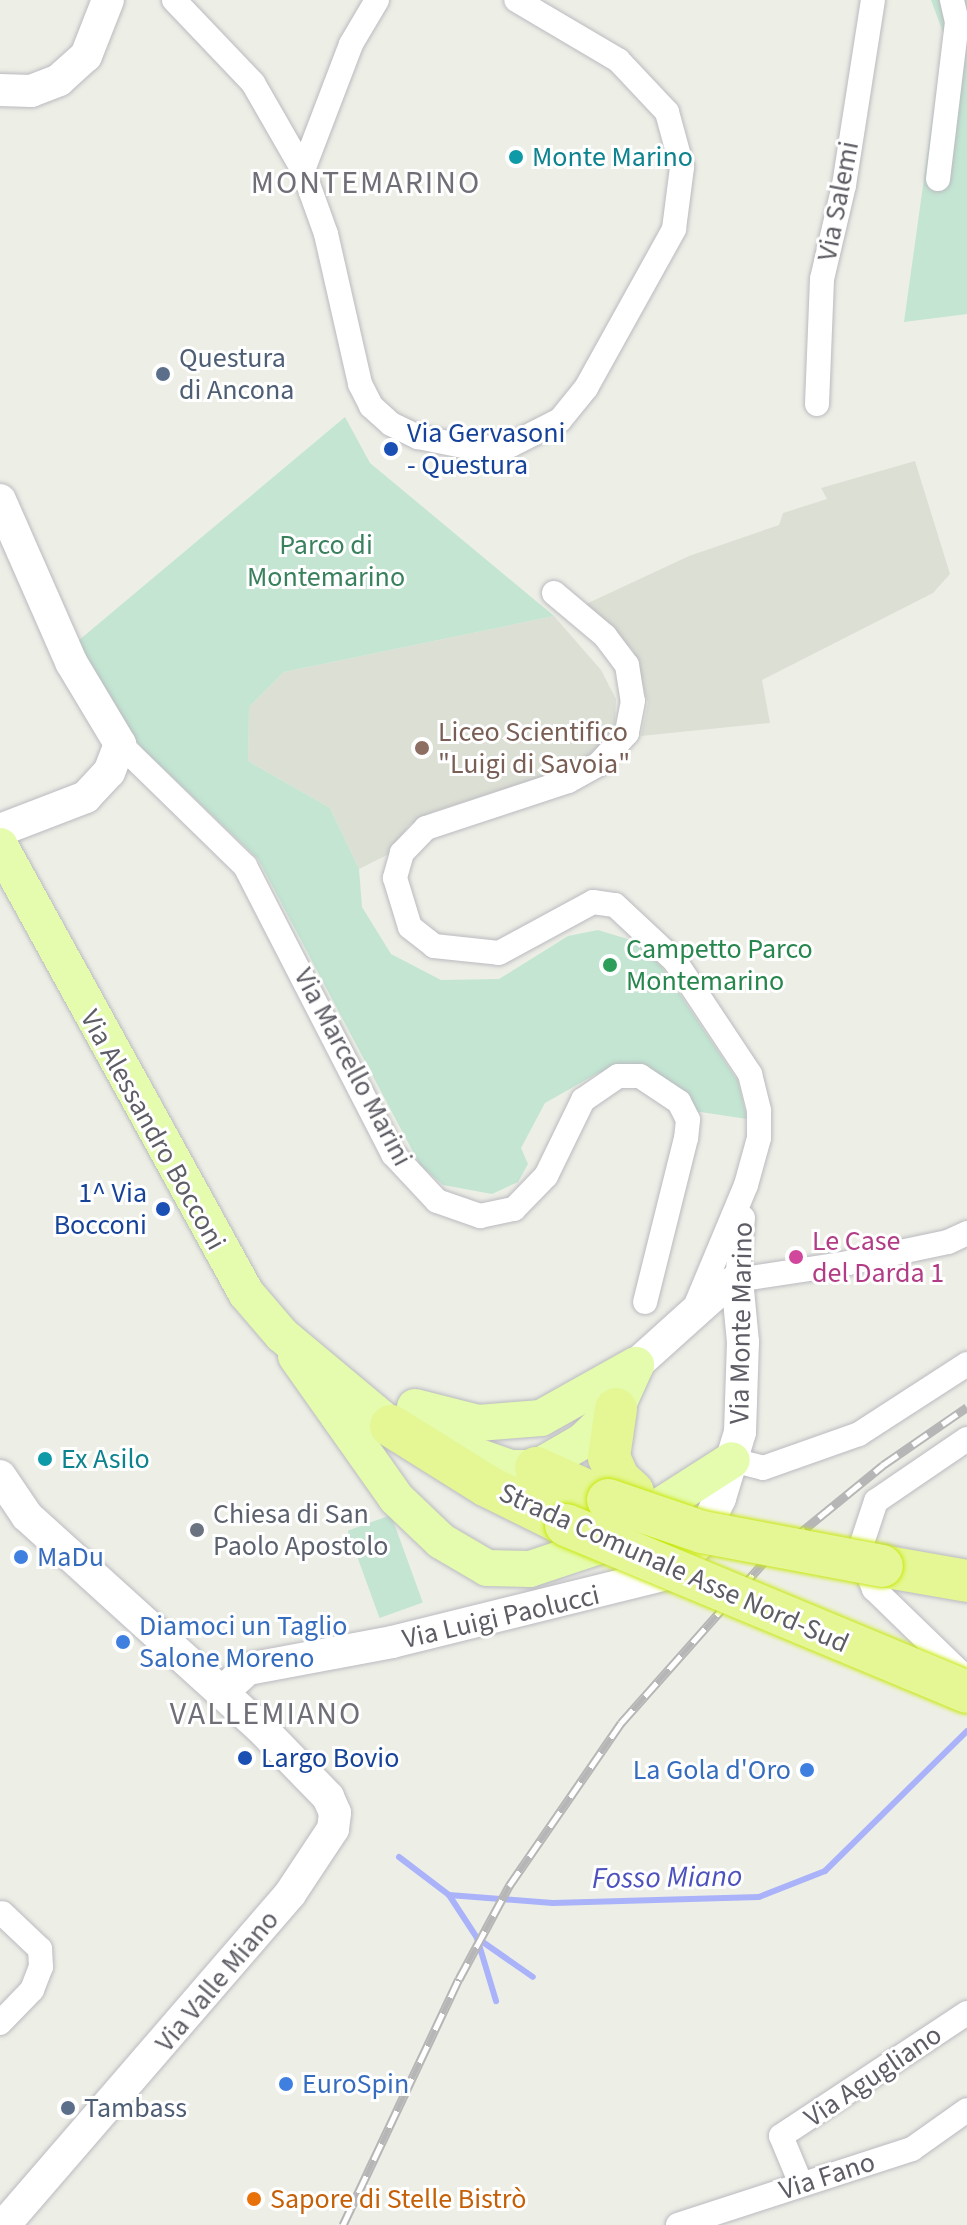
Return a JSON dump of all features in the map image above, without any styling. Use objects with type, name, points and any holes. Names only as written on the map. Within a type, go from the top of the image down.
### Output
[{"type":"highway","points":[[616,1409],[609,1457],[619,1479],[621,1496]]},
{"type":"highway","name":"Strada Comunale Asse Nord-Sud","points":[[403,1416],[487,1486],[566,1525],[967,1692]]},
{"type":"highway","name":"Strada Comunale Asse Nord-Sud","points":[[536,1468],[621,1496],[702,1532],[967,1581]]},
{"type":"main road","name":"Via Alessandro Bocconi","points":[[0,846],[219,1253],[282,1335],[346,1383],[403,1416]]},
{"type":"main road","points":[[282,1335],[396,1498],[441,1541],[487,1568],[530,1569],[596,1547],[732,1460]]},
{"type":"main road","points":[[403,1416],[510,1468],[536,1468],[583,1441],[616,1409],[636,1365]]},
{"type":"main road","points":[[403,1416],[478,1423],[541,1418],[636,1365]]},
{"type":"street","points":[[0,90],[31,91],[59,80],[86,56],[108,0]]},
{"type":"street","points":[[174,0],[253,83],[303,170],[326,234],[360,384],[371,406],[391,424],[418,437],[478,449],[511,445],[560,420],[586,388],[674,229],[682,167],[667,112],[618,60],[516,0]]},
{"type":"street","points":[[303,170],[351,44],[377,0]]},
{"type":"street","name":"Via Salemi","points":[[817,404],[822,279],[844,185],[873,0]]},
{"type":"street","points":[[938,179],[957,22],[952,0]]},
{"type":"street","name":"Via Marcello Marini","points":[[0,500],[71,662],[120,744],[245,866],[393,1154],[437,1201],[480,1216],[514,1209],[546,1176],[583,1100],[618,1076],[640,1076],[679,1102],[688,1120],[686,1138],[645,1302]]},
{"type":"street","name":"Via Monte Marino","points":[[554,593],[605,636],[627,665],[633,701],[627,733],[599,764],[568,781],[426,828],[402,853],[395,878],[410,927],[434,946],[465,952],[499,953],[593,902],[615,905],[675,961],[750,1074],[759,1138],[746,1185],[692,1314]]},
{"type":"street","points":[[0,830],[86,797],[109,772],[120,744]]},
{"type":"street","name":"Via Monte Marino","points":[[732,1460],[744,1404],[737,1280],[746,1185]]},
{"type":"street","points":[[636,1365],[692,1314],[737,1280],[848,1263],[948,1242],[967,1233]]},
{"type":"street","points":[[732,1460],[763,1468],[859,1434],[967,1364]]},
{"type":"street","points":[[967,1439],[876,1501],[859,1552],[874,1589],[967,1679]]},
{"type":"street","name":"Via Luigi Paolucci","points":[[221,1693],[248,1669],[392,1642],[667,1574],[698,1544],[732,1460]]},
{"type":"street","name":"Via Valle Miano","points":[[0,1476],[27,1516],[260,1727],[328,1797],[335,1813],[333,1829],[290,1894],[4,2225]]},
{"type":"street","points":[[0,2023],[32,1990],[41,1967],[40,1949],[2,1913]]},
{"type":"street","name":"Via Agugliano","points":[[801,2184],[781,2136],[967,2013]]},
{"type":"street","name":"Via Fano","points":[[678,2225],[912,2149],[967,2110]]},
{"type":"shaded area","points":[[915,461],[950,574],[933,593],[762,680],[770,723],[641,736],[648,703],[633,650],[584,605],[689,556],[779,525],[783,513],[827,499],[821,488]]},
{"type":"shaded area","name":"Liceo Scientifico \"Luigi di Savoia\"","points":[[554,616],[601,670],[616,699],[615,723],[604,742],[575,766],[435,811],[409,825],[389,854],[359,869],[330,808],[248,761],[249,707],[284,672]]},
{"type":"green space","points":[[931,0],[967,0],[967,314],[904,322],[944,35]]},
{"type":"green space","name":"Parco di Montemarino","points":[[345,417],[370,463],[554,616],[284,672],[249,707],[248,761],[330,808],[359,869],[362,907],[391,954],[441,980],[499,979],[568,936],[598,930],[634,941],[661,966],[738,1081],[747,1119],[694,1111],[669,1080],[633,1066],[598,1073],[545,1103],[521,1148],[528,1164],[518,1182],[492,1194],[443,1185],[420,1165],[258,859],[142,748],[100,693],[72,646]]},
{"type":"green space","points":[[391,1515],[423,1602],[380,1618],[348,1531]]},
{"type":"waterway","name":"Fosso Miano","points":[[449,1895],[553,1903],[759,1897],[825,1871],[967,1731]]},
{"type":"waterway","points":[[399,1857],[449,1895],[477,1938],[496,2001]]},
{"type":"waterway","points":[[477,1938],[533,1977]]},
{"type":"railway","points":[[343,2225],[459,1979],[509,1886],[621,1723],[763,1563],[883,1465],[967,1407]]},
{"type":"place","name":"Monte Marino","points":[[516,157]]},
{"type":"place","name":"Questura di Ancona","points":[[163,374]]},
{"type":"place","name":"Via Gervasoni - Questura","points":[[391,449]]},
{"type":"place","name":"Liceo Scientifico \"Luigi di Savoia\"","points":[[422,748]]},
{"type":"place","name":"Campetto Parco Montemarino","points":[[610,965]]},
{"type":"place","name":"1^ Via Bocconi","points":[[163,1209]]},
{"type":"place","name":"Le Case del Darda 1","points":[[796,1257]]},
{"type":"place","name":"Ex Asilo","points":[[45,1459]]},
{"type":"place","name":"Chiesa di San Paolo Apostolo","points":[[197,1530]]},
{"type":"place","name":"MaDu","points":[[21,1557]]},
{"type":"place","name":"Diamoci un Taglio Salone Moreno","points":[[123,1642]]},
{"type":"place","name":"Largo Bovio","points":[[245,1758]]},
{"type":"place","name":"La Gola d'Oro","points":[[807,1770]]},
{"type":"place","name":"EuroSpin","points":[[286,2084]]},
{"type":"place","name":"Tambass","points":[[68,2108]]},
{"type":"place","name":"Sapore di Stelle Bistrò","points":[[254,2199]]},
{"type":"district","name":"MONTEMARINO","points":[[366,183]]},
{"type":"district","name":"VALLEMIANO","points":[[266,1714]]}]
